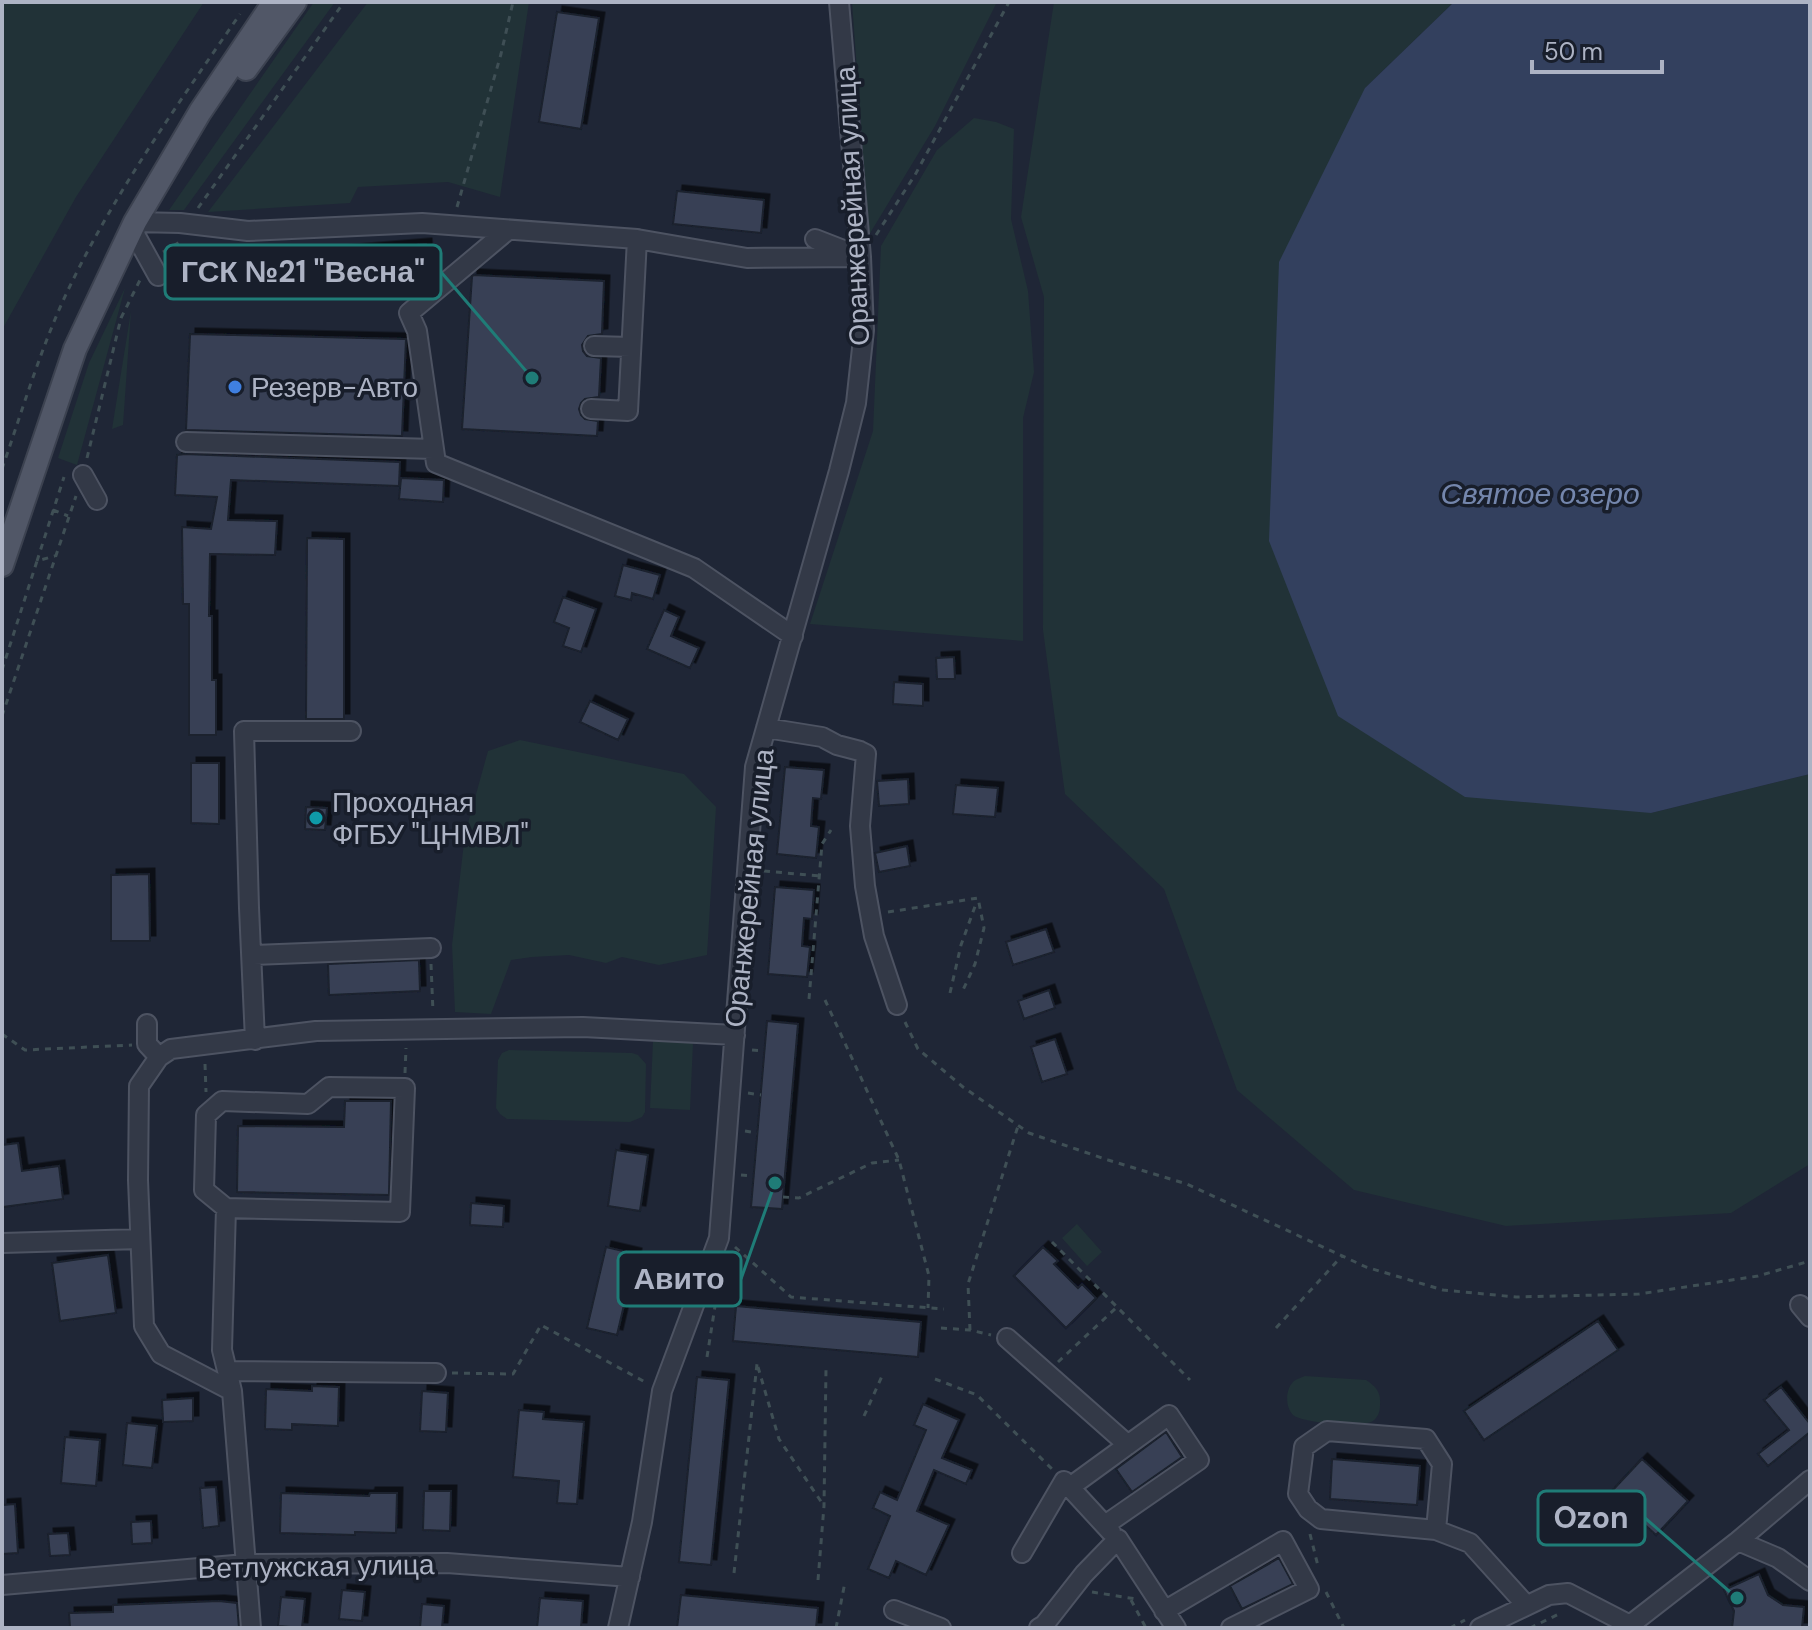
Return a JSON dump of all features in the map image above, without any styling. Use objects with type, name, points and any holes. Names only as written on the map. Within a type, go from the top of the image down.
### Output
[{"type":"main road","points":[[4,552],[75,349],[134,225],[200,112],[274,2]]},
{"type":"main road","points":[[134,225],[295,2]]},
{"type":"street","name":"Оранжерейная улица","points":[[618,1628],[642,1522],[662,1391],[719,1238],[755,767],[856,403],[864,330],[861,257],[839,2]]},
{"type":"street","points":[[154,269],[134,225],[180,223],[248,231],[422,223],[637,239],[747,258],[861,257]]},
{"type":"street","points":[[508,230],[409,313],[417,331],[436,463],[694,568],[793,636]]},
{"type":"street","points":[[591,409],[628,411],[637,239]]},
{"type":"street","points":[[815,239],[861,257]]},
{"type":"street","points":[[594,346],[631,347]]},
{"type":"street","points":[[186,442],[434,449]]},
{"type":"street","points":[[75,472],[97,500]]},
{"type":"street","points":[[766,728],[822,737],[866,754],[860,826],[865,886],[874,936],[897,1005]]},
{"type":"street","points":[[255,1040],[244,731],[351,731]]},
{"type":"street","points":[[252,955],[431,948]]},
{"type":"street","points":[[147,1024],[153,1051],[139,1086],[144,1326],[161,1354],[232,1391]]},
{"type":"street","points":[[153,1051],[316,1031],[583,1027],[735,1035]]},
{"type":"street","points":[[329,1087],[405,1088],[400,1212],[226,1208],[204,1190],[206,1116],[222,1101],[308,1104],[329,1087]]},
{"type":"street","points":[[226,1208],[222,1350],[232,1391],[251,1628]]},
{"type":"street","points":[[2,1243],[140,1239]]},
{"type":"street","points":[[1007,1338],[1128,1445]]},
{"type":"street","points":[[227,1371],[436,1373]]},
{"type":"street","points":[[1022,1553],[1067,1484],[1169,1415],[1199,1460],[1112,1532],[1084,1574],[1039,1628]]},
{"type":"street","points":[[1436,1530],[1442,1464],[1426,1439],[1327,1431],[1304,1447],[1298,1494],[1308,1509],[1321,1519],[1436,1530],[1470,1543],[1526,1605]]},
{"type":"street","points":[[1480,1628],[1549,1595],[1568,1593],[1631,1627],[1810,1480]]},
{"type":"street","points":[[1067,1484],[1112,1532],[1176,1628]]},
{"type":"street","points":[[1162,1607],[1283,1541],[1309,1589],[1231,1628]]},
{"type":"street","points":[[1738,1541],[1778,1558],[1810,1581]]},
{"type":"street","name":"Ветлужская улица","points":[[2,1585],[246,1564],[447,1563],[630,1577]]},
{"type":"street","points":[[894,1610],[941,1628]]},
{"type":"path","points":[[180,223],[198,208],[344,2]]},
{"type":"path","points":[[452,226],[513,2]]},
{"type":"path","points":[[873,240],[915,175],[1009,2]]},
{"type":"path","points":[[2,716],[69,517],[75,472],[121,318],[154,269]]},
{"type":"path","points":[[2,670],[53,510],[75,472]]},
{"type":"path","points":[[53,510],[69,517]]},
{"type":"path","points":[[37,561],[55,556]]},
{"type":"path","points":[[809,999],[822,844],[831,830]]},
{"type":"path","points":[[754,870],[820,876]]},
{"type":"path","points":[[870,915],[978,898]]},
{"type":"path","points":[[963,990],[975,964],[984,928],[978,898]]},
{"type":"path","points":[[950,993],[961,945],[978,898]]},
{"type":"path","points":[[431,948],[433,1029]]},
{"type":"path","points":[[825,1000],[899,1160],[929,1276],[928,1308]]},
{"type":"path","points":[[897,1005],[918,1049],[963,1087],[1029,1133],[1187,1184],[1366,1267],[1443,1290],[1516,1297],[1639,1294],[1758,1276],[1810,1261]]},
{"type":"path","points":[[2,1034],[25,1050],[153,1051]]},
{"type":"path","points":[[405,1088],[406,1048]]},
{"type":"path","points":[[205,1060],[206,1116]]},
{"type":"path","points":[[970,1330],[968,1284],[1018,1126]]},
{"type":"path","points":[[783,1197],[799,1198],[872,1163],[899,1160]]},
{"type":"path","points":[[1052,1242],[1190,1380]]},
{"type":"path","points":[[736,1248],[791,1297],[944,1309]]},
{"type":"path","points":[[1276,1328],[1342,1256]]},
{"type":"path","points":[[707,1357],[717,1292]]},
{"type":"path","points":[[1046,1373],[1117,1307]]},
{"type":"path","points":[[436,1373],[513,1374],[541,1325],[662,1391]]},
{"type":"path","points":[[941,1328],[1007,1338]]},
{"type":"path","points":[[734,1573],[757,1364],[779,1439],[824,1506]]},
{"type":"path","points":[[818,1580],[824,1506],[826,1369]]},
{"type":"path","points":[[864,1416],[883,1374]]},
{"type":"path","points":[[935,1379],[977,1395],[1067,1484]]},
{"type":"path","points":[[1308,1509],[1309,1533],[1318,1568]]},
{"type":"path","points":[[1323,1581],[1344,1628]]},
{"type":"path","points":[[836,1628],[845,1582]]},
{"type":"path","points":[[1072,1589],[1130,1598],[1162,1607]]},
{"type":"path","points":[[1130,1598],[1146,1628]]},
{"type":"path","points":[[1530,1628],[1566,1611]]},
{"type":"shaded area","points":[[2,2],[204,2],[76,197],[2,330]]},
{"type":"shaded area","points":[[314,2],[335,2],[184,210],[169,210]]},
{"type":"shaded area","points":[[368,2],[529,2],[500,197],[448,182],[358,187],[350,203],[208,212]]},
{"type":"shaded area","points":[[852,2],[997,2],[935,126],[869,235]]},
{"type":"shaded area","points":[[1054,2],[1454,2],[1365,88],[1651,813],[1810,774],[1810,1164],[1731,1213],[1506,1226],[1354,1190],[1237,1090],[1164,889],[1065,794],[1043,630],[1044,297],[1021,217]]},
{"type":"shaded area","points":[[974,118],[1014,129],[1011,219],[1028,291],[1034,372],[1023,418],[1023,641],[810,624],[873,431],[881,246],[937,150]]},
{"type":"shaded area","points":[[125,288],[77,465],[58,458],[89,363]]},
{"type":"shaded area","points":[[131,311],[123,425],[112,429]]},
{"type":"shaded area","points":[[520,740],[684,774],[716,807],[707,955],[659,965],[622,957],[606,963],[569,955],[511,960],[491,1014],[455,1012],[452,945],[465,834],[488,751]]},
{"type":"shaded area","points":[[653,1041],[693,1043],[690,1110],[650,1108]]},
{"type":"shaded area","points":[[509,1050],[638,1055],[646,1064],[645,1112],[642,1117],[630,1122],[507,1119],[496,1108],[498,1060],[502,1053]]},
{"type":"shaded area","points":[[1077,1224],[1102,1252],[1087,1266],[1062,1238]]},
{"type":"shaded area","points":[[1305,1376],[1366,1380],[1379,1394],[1377,1416],[1367,1423],[1346,1424],[1308,1420],[1293,1415],[1287,1403],[1289,1389],[1294,1381]]},
{"type":"water","name":"Святое озеро","points":[[1454,2],[1810,2],[1810,774],[1651,813],[1465,797],[1338,716],[1269,541],[1279,262],[1365,88]]},
{"type":"building","points":[[557,12],[599,18],[581,129],[539,122]]},
{"type":"building","points":[[677,191],[764,200],[761,233],[673,224]]},
{"type":"building","points":[[426,244],[429,280],[425,284],[352,290],[350,274],[173,289],[171,265]]},
{"type":"building","points":[[474,275],[604,281],[602,334],[588,336],[582,345],[587,356],[601,358],[599,397],[585,399],[579,409],[585,419],[598,421],[597,436],[462,429]]},
{"type":"building","points":[[190,334],[406,339],[402,436],[186,430]]},
{"type":"building","points":[[177,455],[400,462],[399,486],[231,480],[228,520],[277,521],[275,555],[210,554],[209,616],[212,616],[212,680],[216,680],[216,735],[189,735],[189,604],[183,604],[182,527],[211,529],[217,497],[175,495]]},
{"type":"building","points":[[401,478],[444,480],[443,502],[399,499]]},
{"type":"building","points":[[307,538],[344,539],[344,719],[306,719]]},
{"type":"building","points":[[623,565],[660,575],[653,599],[632,593],[631,600],[615,596]]},
{"type":"building","points":[[563,597],[596,609],[581,652],[563,646],[569,628],[554,622]]},
{"type":"building","points":[[664,610],[679,617],[671,636],[699,648],[690,668],[647,649]]},
{"type":"building","points":[[954,657],[955,679],[937,679],[936,658]]},
{"type":"building","points":[[894,682],[923,684],[923,706],[893,704]]},
{"type":"building","points":[[590,701],[628,719],[618,740],[580,722]]},
{"type":"building","points":[[191,763],[219,763],[219,824],[191,823]]},
{"type":"building","points":[[785,767],[824,770],[821,799],[813,798],[811,826],[819,827],[816,858],[777,854]]},
{"type":"building","points":[[908,779],[909,804],[879,806],[877,781]]},
{"type":"building","points":[[956,785],[998,788],[995,817],[953,814]]},
{"type":"building","name":"Проходная ФГБУ \"ЦНМВЛ\"","points":[[306,807],[327,808],[325,830],[305,829]]},
{"type":"building","points":[[907,846],[910,866],[879,872],[875,853]]},
{"type":"building","points":[[149,874],[150,941],[111,941],[111,875]]},
{"type":"building","points":[[775,887],[814,890],[812,919],[804,918],[802,946],[810,947],[807,977],[768,974]]},
{"type":"building","points":[[1046,929],[1054,952],[1013,965],[1006,942]]},
{"type":"building","points":[[419,960],[420,991],[329,995],[328,964]]},
{"type":"building","points":[[1049,990],[1055,1008],[1024,1019],[1018,1001]]},
{"type":"building","points":[[767,1021],[798,1024],[782,1209],[751,1207]]},
{"type":"building","points":[[1055,1039],[1067,1074],[1042,1082],[1031,1047]]},
{"type":"building","points":[[345,1101],[391,1101],[389,1195],[237,1192],[238,1126],[344,1127]]},
{"type":"building","points":[[18,1143],[22,1171],[59,1166],[63,1199],[3,1207],[2,1145]]},
{"type":"building","points":[[616,1150],[648,1155],[640,1211],[608,1206]]},
{"type":"building","points":[[471,1203],[504,1206],[503,1227],[470,1225]]},
{"type":"building","points":[[606,1247],[636,1254],[617,1335],[587,1328]]},
{"type":"building","points":[[1043,1247],[1058,1261],[1054,1264],[1078,1288],[1082,1284],[1096,1298],[1066,1328],[1014,1276]]},
{"type":"building","points":[[108,1255],[116,1313],[60,1321],[52,1263]]},
{"type":"building","points":[[736,1306],[921,1322],[918,1357],[733,1341]]},
{"type":"building","points":[[1598,1321],[1618,1350],[1484,1440],[1464,1411]]},
{"type":"building","points":[[697,1377],[729,1380],[711,1565],[679,1562]]},
{"type":"building","points":[[312,1386],[339,1387],[338,1426],[292,1424],[292,1430],[265,1429],[266,1389],[312,1391]]},
{"type":"building","points":[[1781,1387],[1810,1424],[1810,1432],[1768,1466],[1758,1454],[1789,1430],[1764,1400]]},
{"type":"building","points":[[422,1391],[448,1393],[446,1432],[420,1431]]},
{"type":"building","points":[[193,1398],[193,1421],[163,1422],[162,1400]]},
{"type":"building","points":[[923,1404],[959,1420],[942,1458],[972,1470],[966,1484],[934,1470],[917,1511],[949,1525],[926,1575],[896,1561],[889,1578],[868,1569],[890,1516],[873,1508],[880,1492],[897,1500],[926,1430],[914,1425]]},
{"type":"building","points":[[519,1410],[544,1412],[543,1419],[584,1422],[577,1504],[557,1503],[559,1481],[513,1477]]},
{"type":"building","points":[[127,1423],[157,1426],[152,1468],[123,1465]]},
{"type":"building","points":[[1166,1432],[1182,1457],[1132,1492],[1116,1469]]},
{"type":"building","points":[[65,1437],[100,1440],[96,1486],[61,1483]]},
{"type":"building","points":[[1332,1459],[1420,1466],[1417,1505],[1330,1499]]},
{"type":"building","points":[[1642,1459],[1688,1501],[1656,1535],[1610,1493]]},
{"type":"building","points":[[216,1487],[219,1526],[203,1528],[200,1488]]},
{"type":"building","points":[[424,1491],[451,1491],[450,1531],[423,1530]]},
{"type":"building","points":[[281,1493],[369,1496],[370,1493],[397,1493],[396,1533],[280,1533]]},
{"type":"building","points":[[15,1504],[18,1553],[2,1554],[2,1505]]},
{"type":"building","points":[[151,1521],[152,1543],[132,1544],[131,1522]]},
{"type":"building","points":[[68,1533],[70,1555],[50,1556],[48,1534]]},
{"type":"building","points":[[1279,1558],[1293,1584],[1242,1609],[1230,1586]]},
{"type":"building","points":[[1759,1574],[1768,1595],[1783,1605],[1804,1607],[1802,1628],[1732,1628],[1734,1611],[1724,1590]]},
{"type":"building","points":[[342,1590],[365,1592],[362,1621],[339,1619]]},
{"type":"building","points":[[681,1595],[818,1608],[816,1628],[677,1628]]},
{"type":"building","points":[[281,1597],[305,1599],[302,1628],[278,1626]]},
{"type":"building","points":[[540,1598],[583,1601],[581,1628],[537,1628]]},
{"type":"building","points":[[237,1603],[239,1628],[70,1628],[69,1613],[113,1612],[113,1605]]},
{"type":"building","points":[[422,1604],[444,1606],[442,1628],[420,1628]]},
{"type":"place","name":"ГСК №21 \"Весна\"","points":[[532,378]]},
{"type":"place","name":"Резерв-Авто","points":[[235,387]]},
{"type":"place","name":"Проходная ФГБУ \"ЦНМВЛ\"","points":[[316,818]]},
{"type":"place","name":"Авито","points":[[775,1183]]},
{"type":"place","name":"Ozon","points":[[1737,1598]]}]
